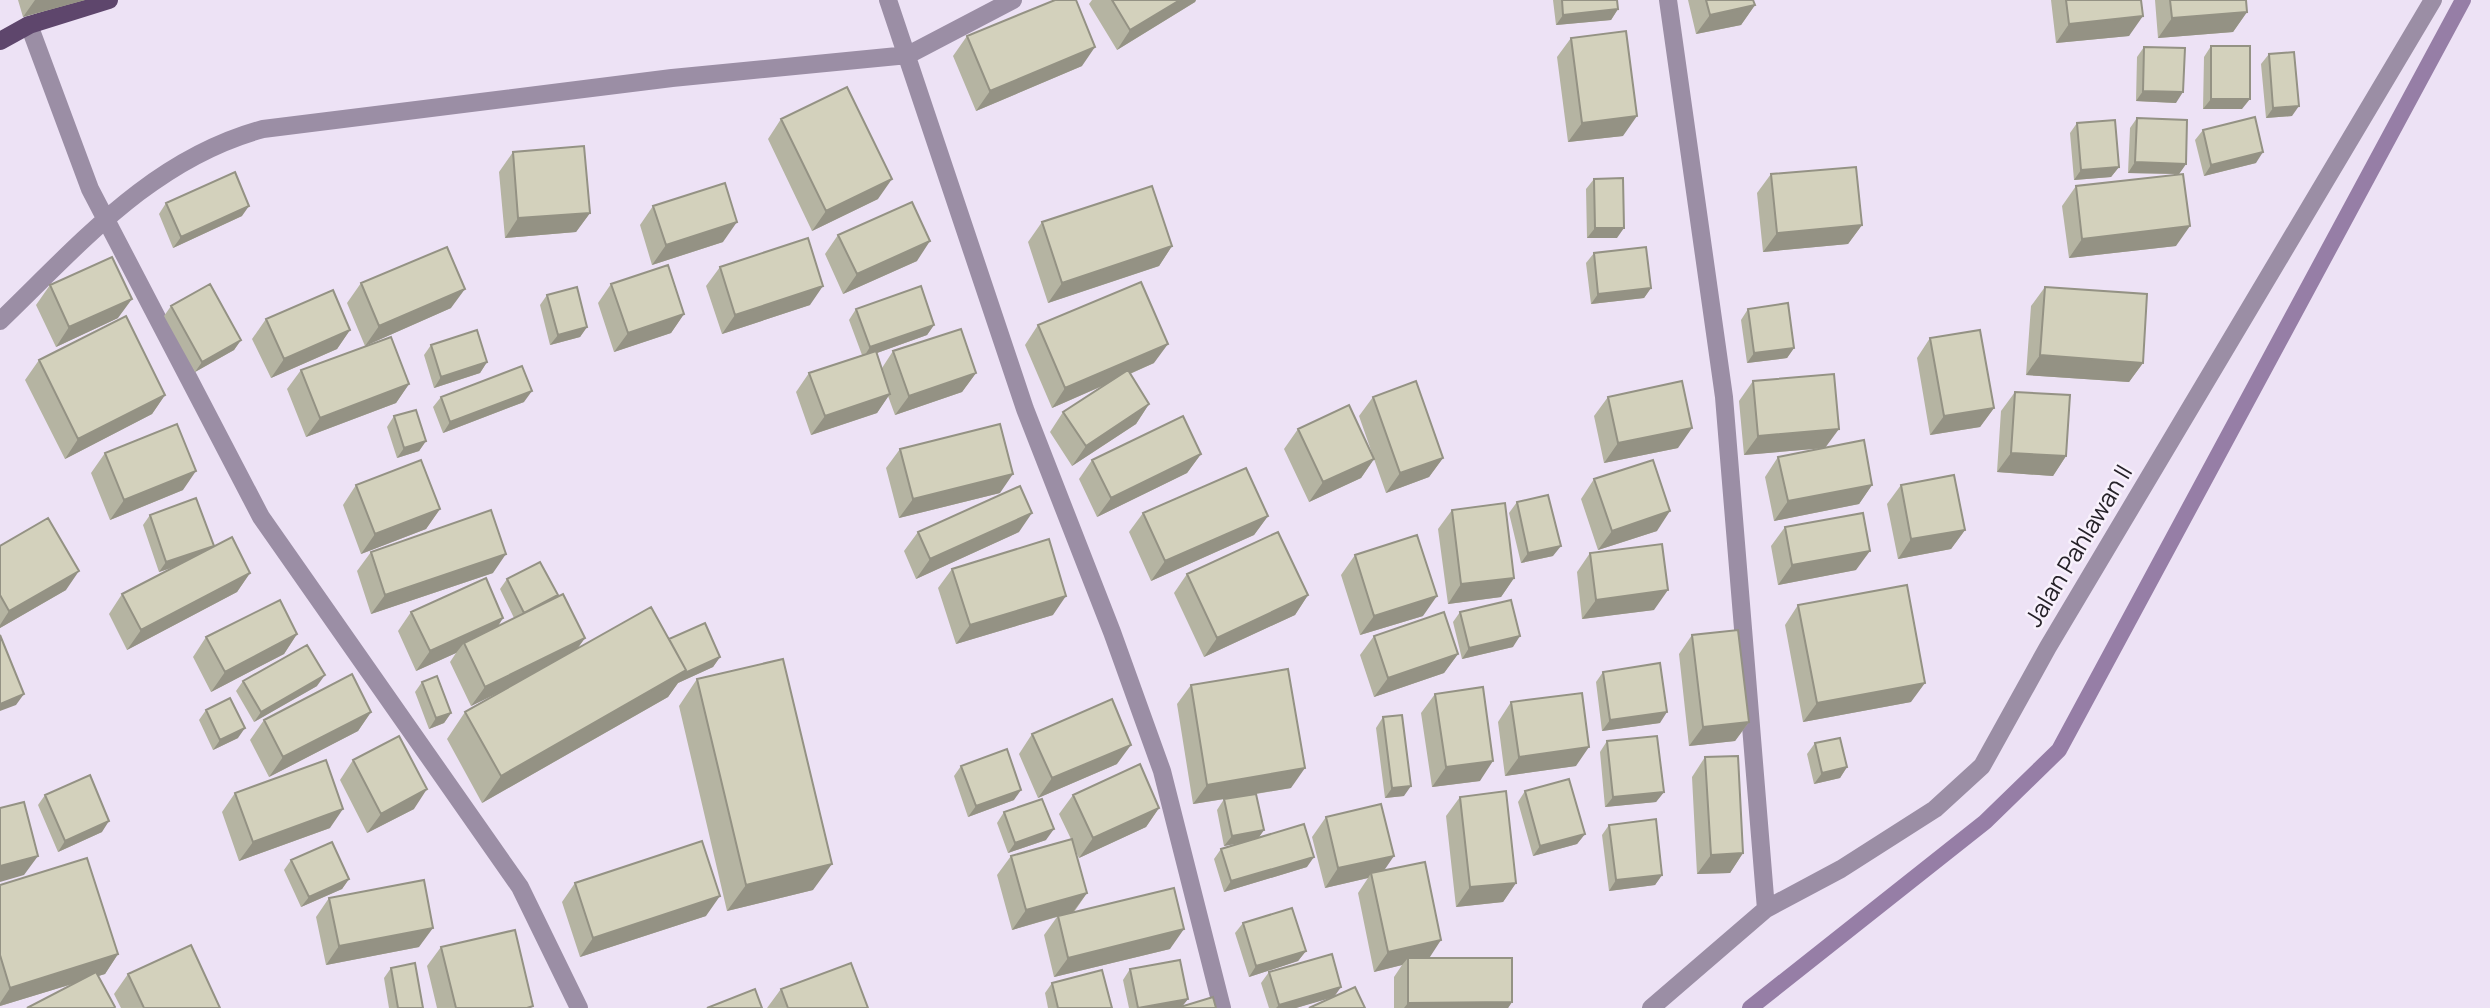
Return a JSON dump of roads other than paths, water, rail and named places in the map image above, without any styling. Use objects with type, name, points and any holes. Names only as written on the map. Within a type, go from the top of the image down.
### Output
[{"type":"main road","points":[[0,41],[29,25],[109,0]]},
{"type":"street","points":[[888,0],[1025,410],[1112,632],[1162,771],[1222,1008]]},
{"type":"street","points":[[0,321],[106,215],[183,161],[233,137],[263,130],[672,78],[908,55],[1013,0]]},
{"type":"street","points":[[1668,0],[1724,397],[1766,909]]},
{"type":"street","name":"Jalan Pahlawan II","points":[[1651,1008],[1766,909],[1841,869],[1935,809],[1982,766],[2048,647],[2433,0]]},
{"type":"street","points":[[29,25],[90,189],[106,215],[261,517],[520,887],[579,1008]]},
{"type":"waterway","points":[[1750,1008],[1985,822],[2059,750],[2463,0]]}]
